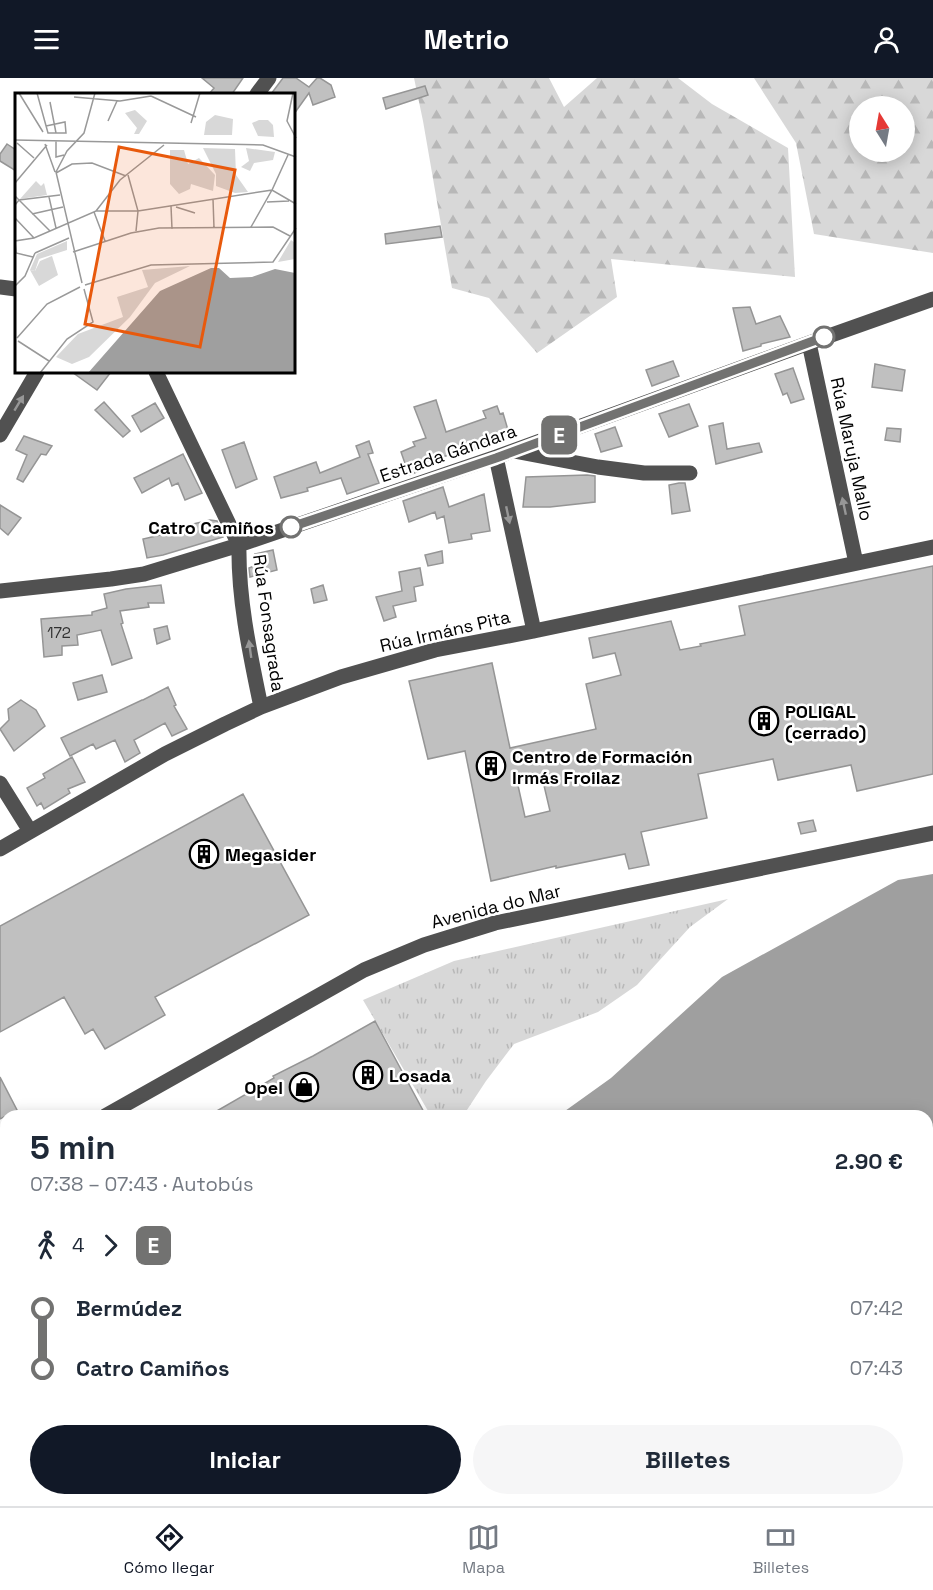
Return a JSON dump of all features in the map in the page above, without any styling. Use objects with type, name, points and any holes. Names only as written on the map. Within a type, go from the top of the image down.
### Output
[{"type":"street","points":[[258,93],[269,78]]},
{"type":"street","points":[[0,287],[15,289]]},
{"type":"street","name":"Estrada Gándara","points":[[0,591],[144,574],[239,545],[496,458],[933,299]]},
{"type":"street","name":"Rúa Maruja Mallo","points":[[809,343],[856,563]]},
{"type":"street","points":[[0,435],[36,374]]},
{"type":"street","points":[[157,374],[239,545]]},
{"type":"street","points":[[514,451],[644,473],[690,473]]},
{"type":"street","points":[[496,458],[534,631]]},
{"type":"street","name":"Rúa Fonsagrada","points":[[239,545],[239,573],[261,707]]},
{"type":"street","name":"Rúa Irmáns Pita","points":[[0,849],[165,754],[261,707],[340,677],[435,650],[933,547]]},
{"type":"street","points":[[0,783],[30,831]]},
{"type":"street","name":"Avenida do Mar","points":[[116,1110],[363,970],[424,945],[495,923],[933,833]]},
{"type":"green space","points":[[414,78],[549,78],[564,107],[597,78],[678,78],[712,104],[788,148],[795,277],[611,259],[617,297],[537,353],[489,298],[452,288]]},
{"type":"green space","points":[[754,78],[933,78],[933,253],[814,234],[796,143]]},
{"type":"green space","points":[[728,899],[690,927],[637,985],[598,1012],[514,1044],[467,1110],[427,1110],[363,1000],[454,961]]},
{"type":"shaded area","points":[[933,874],[933,1110],[566,1110],[611,1078],[722,977],[898,880]]},
{"type":"building","points":[[202,78],[243,78],[233,93],[210,93],[214,88]]},
{"type":"building","points":[[283,78],[296,78],[309,87],[317,78],[320,78],[331,85],[335,97],[313,105],[309,93],[296,111],[296,93],[272,93]]},
{"type":"building","points":[[425,86],[428,95],[386,109],[383,98]]},
{"type":"building","points":[[7,144],[15,149],[15,170],[0,161],[0,154]]},
{"type":"building","points":[[440,226],[442,237],[386,244],[385,234]]},
{"type":"building","points":[[750,307],[756,324],[780,316],[790,337],[743,351],[733,308]]},
{"type":"building","points":[[673,361],[679,376],[652,386],[646,370]]},
{"type":"building","points":[[875,364],[905,370],[902,391],[872,387]]},
{"type":"building","points":[[793,368],[804,399],[791,403],[787,393],[783,395],[775,374]]},
{"type":"building","points":[[75,374],[109,374],[97,390]]},
{"type":"building","points":[[436,400],[446,432],[486,418],[483,411],[497,406],[500,414],[503,413],[510,437],[454,457],[453,454],[419,463],[422,470],[409,475],[401,452],[415,446],[413,442],[426,438],[414,407]]},
{"type":"building","points":[[104,402],[130,431],[123,437],[95,410]]},
{"type":"building","points":[[155,403],[164,418],[141,432],[132,416]]},
{"type":"building","points":[[689,404],[698,426],[669,437],[659,414]]},
{"type":"building","points":[[723,423],[727,449],[759,443],[762,452],[716,464],[709,426]]},
{"type":"building","points":[[615,427],[622,446],[601,452],[595,434]]},
{"type":"building","points":[[887,428],[901,429],[900,442],[885,440]]},
{"type":"building","points":[[24,436],[52,446],[46,455],[41,454],[23,482],[17,479],[27,455],[16,450]]},
{"type":"building","points":[[369,441],[373,453],[368,454],[379,483],[347,494],[341,478],[307,488],[308,491],[281,498],[274,477],[316,462],[320,473],[360,457],[356,446]]},
{"type":"building","points":[[244,442],[257,479],[236,488],[222,450]]},
{"type":"building","points":[[183,454],[202,493],[185,500],[178,483],[172,486],[169,478],[142,493],[134,478]]},
{"type":"building","points":[[595,476],[595,502],[550,507],[523,507],[526,477]]},
{"type":"building","points":[[685,483],[690,511],[672,514],[669,485]]},
{"type":"building","points":[[443,487],[449,507],[484,494],[490,531],[471,534],[472,539],[449,543],[444,516],[437,519],[435,512],[409,522],[403,501]]},
{"type":"building","points":[[0,505],[21,518],[8,535],[0,528]]},
{"type":"building","points":[[210,520],[217,521],[223,537],[147,558],[143,539]]},
{"type":"building","points":[[273,550],[277,570],[250,577],[249,568],[259,564],[255,554]]},
{"type":"building","points":[[442,551],[443,563],[428,566],[425,555]]},
{"type":"building","name":"POLIGAL (cerrado)","points":[[933,566],[933,774],[857,791],[851,765],[778,780],[773,759],[698,774],[707,818],[641,832],[649,865],[629,869],[625,854],[556,868],[556,866],[491,881],[465,751],[428,759],[409,681],[492,663],[510,748],[596,729],[586,684],[621,675],[615,653],[593,658],[589,638],[671,621],[680,650],[701,646],[700,644],[745,635],[739,606]],"holes":[[[542,777],[550,811],[525,817],[517,781]]]},
{"type":"building","points":[[420,568],[423,585],[414,587],[416,601],[393,606],[396,617],[384,621],[376,597],[402,591],[399,572]]},
{"type":"building","points":[[161,585],[164,603],[148,603],[149,607],[120,611],[123,623],[121,624],[132,658],[112,665],[101,630],[77,635],[78,645],[62,646],[62,655],[44,657],[41,619],[92,615],[92,612],[107,608],[104,594]]},
{"type":"building","points":[[323,585],[327,600],[314,603],[311,589]]},
{"type":"building","points":[[167,626],[170,639],[157,644],[154,629]]},
{"type":"building","points":[[102,675],[107,692],[78,700],[73,683]]},
{"type":"building","points":[[168,687],[176,705],[174,706],[187,729],[172,736],[165,723],[134,740],[140,753],[125,762],[115,740],[96,749],[93,744],[70,756],[61,738]]},
{"type":"building","points":[[21,700],[36,710],[45,726],[14,751],[0,729],[9,720],[8,709]]},
{"type":"building","points":[[72,757],[85,782],[68,789],[70,793],[44,809],[41,803],[37,806],[27,788],[45,778],[43,774]]},
{"type":"building","name":"Megasider","points":[[243,794],[309,915],[155,997],[165,1015],[105,1049],[93,1029],[85,1034],[64,997],[0,1032],[0,926]]},
{"type":"building","points":[[813,820],[816,831],[801,834],[798,823]]},
{"type":"building","points":[[375,1021],[423,1110],[218,1110],[274,1078],[273,1076]]},
{"type":"building","points":[[0,1077],[17,1110],[0,1110]]},
{"type":"bus line","name":"E","points":[[291,527],[496,458],[824,337]]},
{"type":"place","name":"Catro Camiños","points":[[291,527]]},
{"type":"place","name":"POLIGAL (cerrado)","points":[[764,721]]},
{"type":"place","name":"Centro de Formación Irmás Froilaz","points":[[491,766]]},
{"type":"place","name":"Megasider","points":[[204,854]]},
{"type":"place","name":"Losada","points":[[368,1075]]},
{"type":"place","name":"Opel","points":[[304,1087]]}]
